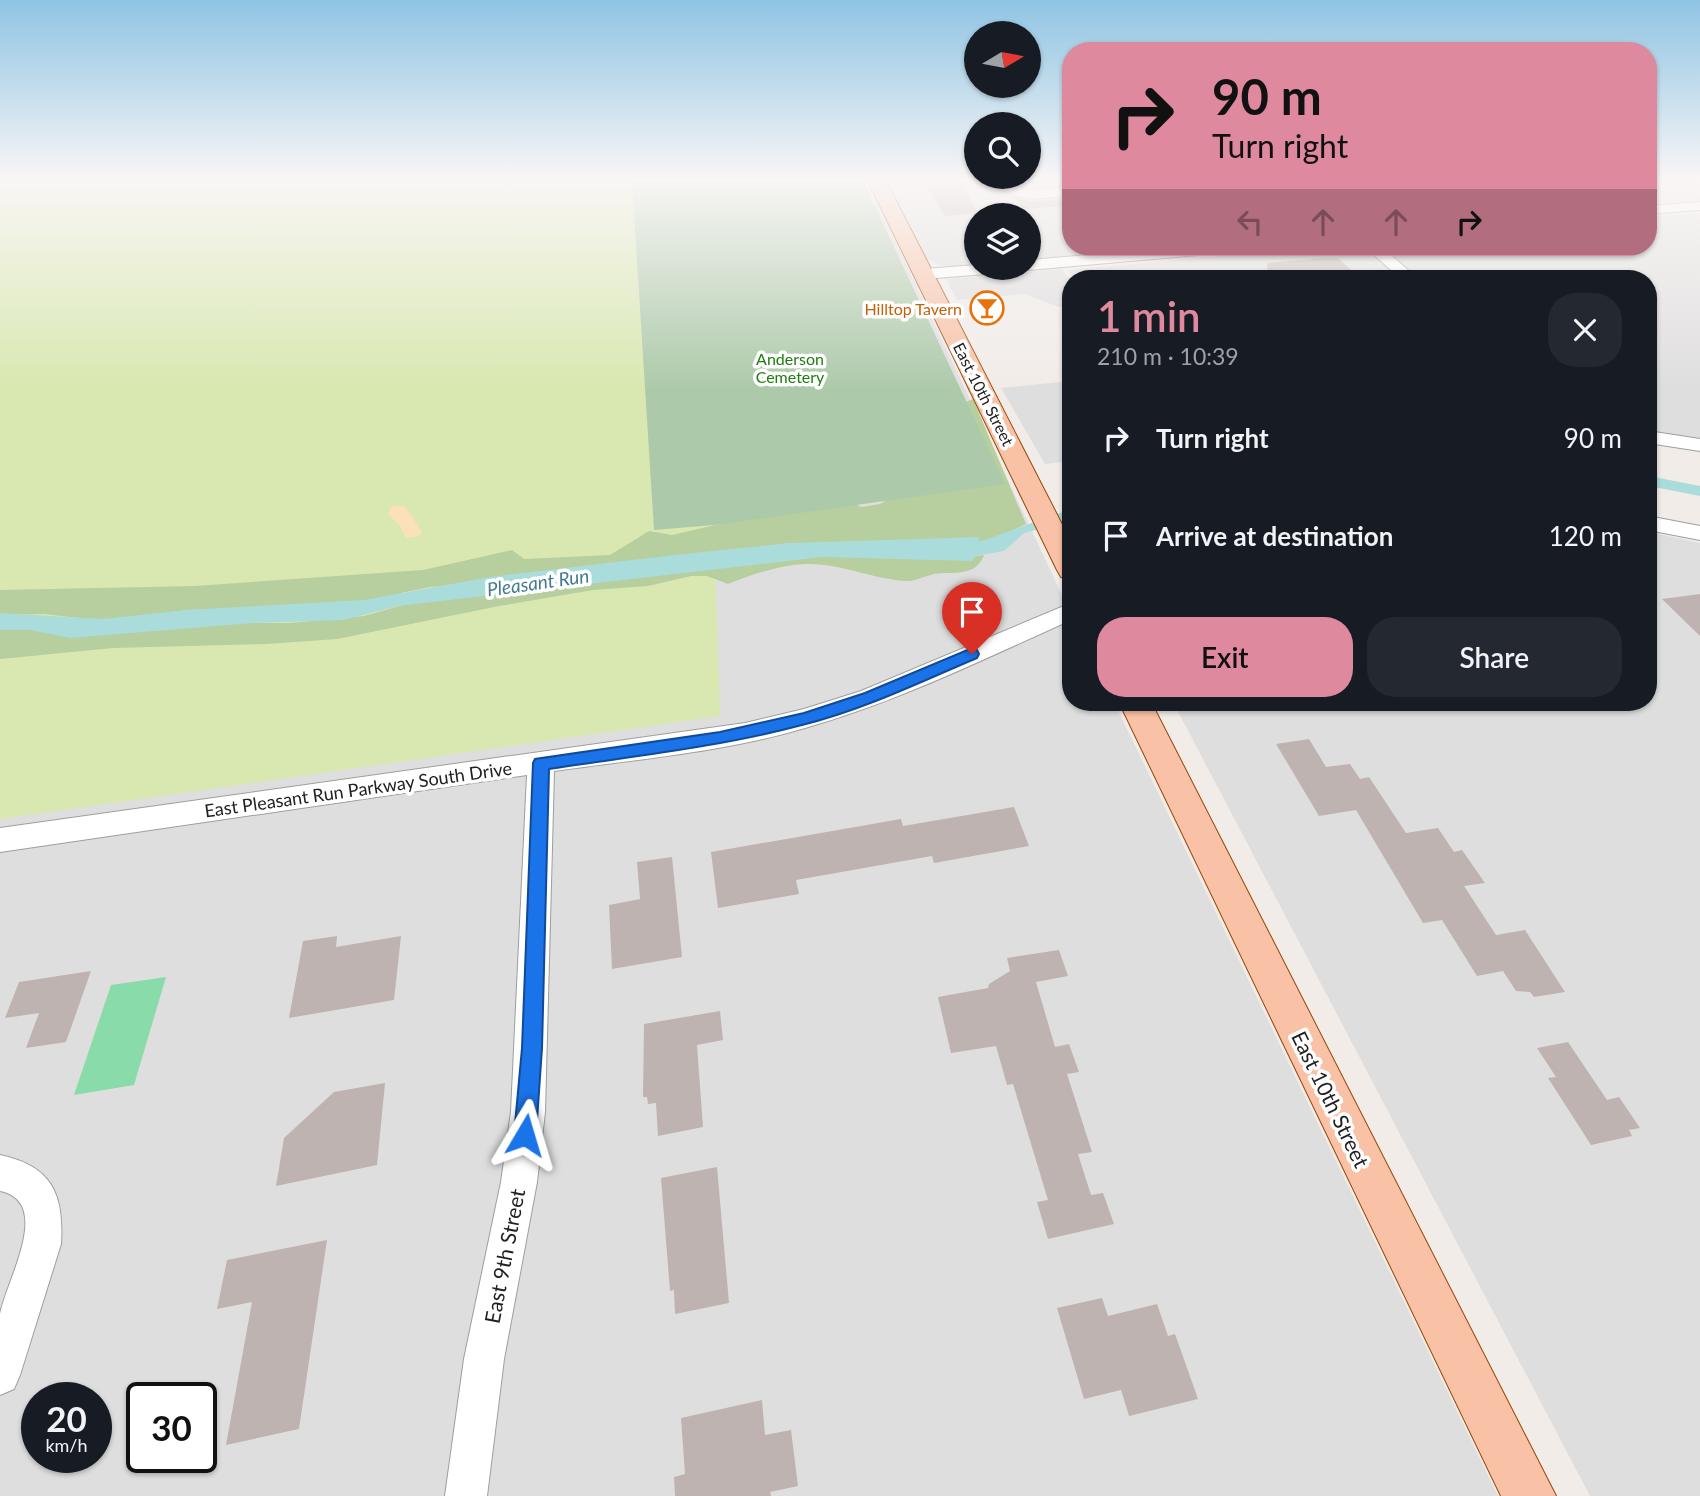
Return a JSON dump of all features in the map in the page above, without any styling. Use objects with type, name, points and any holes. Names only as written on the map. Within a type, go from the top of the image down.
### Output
[{"type":"main road","name":"East 10th Street","points":[[912,251],[1062,551]]},
{"type":"main road","name":"East 10th Street","points":[[1139,711],[1529,1496]]},
{"type":"street","points":[[1041,264],[1131,256]]},
{"type":"street","points":[[1383,256],[1400,270]]},
{"type":"street","points":[[924,274],[964,271]]},
{"type":"street","points":[[1657,439],[1700,445]]},
{"type":"street","points":[[1657,525],[1700,533]]},
{"type":"street","name":"East Pleasant Run Parkway South Drive","points":[[0,841],[720,738],[815,716],[870,698],[1062,615]]},
{"type":"street","name":"East 9th Street","points":[[466,1496],[484,1359],[519,1182],[528,1112],[541,763]]},
{"type":"street","points":[[0,1173],[21,1177],[37,1191],[42,1202],[43,1229],[42,1244],[0,1376]]},
{"type":"shaded area","points":[[0,251],[900,251],[1062,595],[1062,711],[1118,711],[1498,1496],[0,1496]]},
{"type":"shaded area","points":[[923,251],[964,251],[964,267],[940,265],[927,259]]},
{"type":"shaded area","points":[[1041,251],[1062,251],[1062,256],[1089,256],[1041,260]]},
{"type":"shaded area","points":[[1657,251],[1700,251],[1700,445],[1657,437],[1657,270],[1067,270],[1222,256],[1657,256]]},
{"type":"shaded area","points":[[1063,270],[1062,307],[1024,294],[957,300],[946,279],[1041,280],[1041,271]]},
{"type":"shaded area","points":[[1062,382],[1062,462],[1045,464],[1001,388]]},
{"type":"shaded area","points":[[1657,534],[1700,543],[1700,1496],[1590,1496],[1178,711],[1657,711]]},
{"type":"green space","points":[[0,251],[636,251],[654,529],[714,525],[720,716],[0,819]]},
{"type":"green space","name":"Anderson Cemetery","points":[[636,251],[896,251],[1005,484],[714,525],[654,530]]},
{"type":"green space","points":[[973,399],[1026,524],[972,544],[790,543],[525,579],[430,587],[401,593],[380,603],[289,609],[187,610],[95,623],[79,618],[44,614],[0,615],[0,590],[195,586],[423,570],[512,550],[524,559],[610,555],[649,531],[672,535],[841,496],[861,507],[880,504],[920,482],[959,405]]},
{"type":"green space","points":[[984,555],[975,567],[969,570],[934,574],[911,581],[883,578],[832,566],[806,564],[786,566],[728,584],[707,576],[691,576],[648,586],[593,590],[337,639],[267,644],[113,648],[0,659],[0,624],[290,623],[364,616],[410,603],[754,556]]},
{"type":"green space","points":[[166,977],[134,1085],[74,1095],[111,985]]},
{"type":"sand","points":[[392,506],[403,506],[407,509],[422,532],[419,536],[406,538],[400,526],[388,514]]},
{"type":"water","points":[[1657,478],[1700,486],[1700,496],[1657,488]]},
{"type":"water","name":"Pleasant Run","points":[[1062,512],[1062,523],[1024,533],[1004,551],[975,556],[973,561],[822,557],[398,606],[344,620],[253,623],[70,638],[30,630],[0,630],[0,613],[103,619],[187,610],[364,600],[490,577],[790,543],[979,537],[979,542]]},
{"type":"building","points":[[1338,258],[1351,270],[1267,270],[1267,263]]},
{"type":"building","points":[[1700,594],[1700,636],[1662,599]]},
{"type":"building","points":[[1309,739],[1326,767],[1350,764],[1360,779],[1369,777],[1406,833],[1438,828],[1454,852],[1462,850],[1485,883],[1464,886],[1496,935],[1525,930],[1565,992],[1534,997],[1530,992],[1516,991],[1503,971],[1477,976],[1442,920],[1423,923],[1356,810],[1319,816],[1276,744]]},
{"type":"building","points":[[1014,807],[1029,846],[934,863],[932,856],[796,880],[799,894],[718,908],[711,852],[901,819],[903,826]]},
{"type":"building","points":[[672,857],[682,957],[612,969],[609,905],[640,899],[637,862]]},
{"type":"building","points":[[337,936],[336,947],[401,936],[394,1000],[289,1018],[303,941]]},
{"type":"building","points":[[1059,950],[1068,976],[1036,982],[1055,1047],[1069,1044],[1079,1072],[1067,1074],[1092,1152],[1078,1154],[1091,1195],[1103,1193],[1114,1224],[1048,1239],[1037,1202],[1048,1200],[1013,1084],[1007,1085],[996,1046],[951,1053],[938,997],[988,988],[989,984],[1010,971],[1007,958]]},
{"type":"building","points":[[91,971],[66,1042],[26,1048],[39,1013],[5,1018],[19,982]]},
{"type":"building","points":[[720,1011],[723,1040],[697,1045],[703,1127],[658,1136],[656,1103],[648,1104],[647,1097],[643,1097],[644,1024]]},
{"type":"building","points":[[1568,1042],[1607,1100],[1619,1097],[1640,1128],[1629,1130],[1632,1136],[1591,1145],[1548,1078],[1556,1077],[1537,1048]]},
{"type":"building","points":[[385,1083],[377,1165],[276,1186],[284,1138],[334,1092]]},
{"type":"building","points":[[717,1167],[729,1303],[675,1314],[674,1290],[670,1291],[661,1178]]},
{"type":"building","points":[[327,1240],[299,1429],[226,1445],[252,1302],[217,1309],[227,1260]]},
{"type":"building","points":[[1102,1298],[1108,1316],[1157,1304],[1168,1336],[1175,1334],[1198,1399],[1129,1416],[1121,1390],[1084,1399],[1057,1308]]},
{"type":"building","points":[[762,1400],[765,1435],[791,1430],[798,1486],[770,1492],[771,1496],[675,1496],[674,1477],[685,1474],[681,1418]]},
{"type":"place","name":"Hilltop Tavern","points":[[987,308]]},
{"type":"route","points":[[525,1135],[532,1048],[541,763],[720,738],[804,719],[870,698],[972,654]]}]
